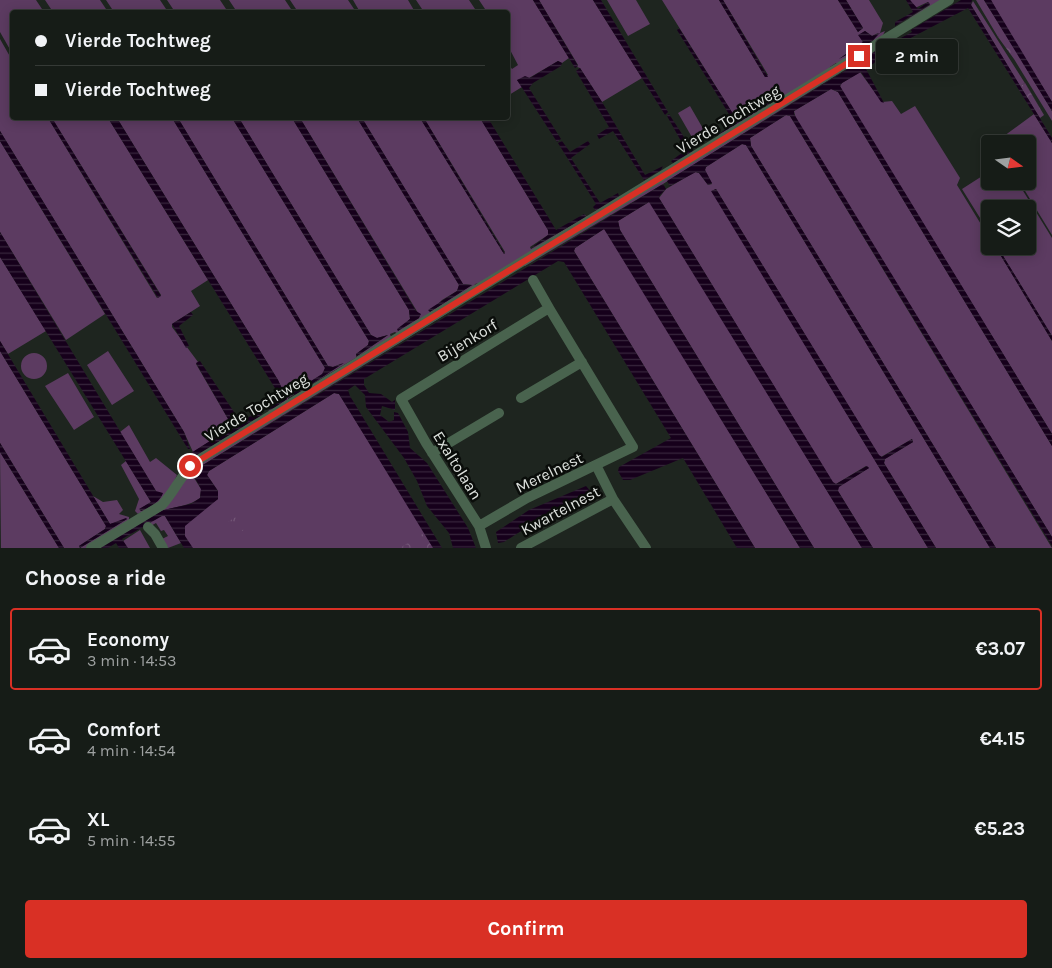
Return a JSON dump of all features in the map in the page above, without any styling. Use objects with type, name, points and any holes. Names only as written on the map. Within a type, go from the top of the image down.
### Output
[{"type":"street","name":"Vierde Tochtweg","points":[[91,548],[162,505],[190,466],[375,355],[949,0]]},
{"type":"street","points":[[521,398],[582,362],[533,280]]},
{"type":"street","name":"Bijenkorf","points":[[401,399],[549,308]]},
{"type":"street","name":"Merelnest","points":[[479,526],[527,498],[633,447],[582,362]]},
{"type":"street","name":"Exaltolaan","points":[[401,399],[432,453],[479,526],[486,548]]},
{"type":"street","points":[[432,453],[499,413]]},
{"type":"street","points":[[596,465],[613,499],[646,548]]},
{"type":"street","name":"Kwartelnest","points":[[521,548],[613,499]]},
{"type":"street","points":[[148,528],[155,534],[163,548]]},
{"type":"green space","points":[[0,0],[36,0],[43,10],[10,10],[10,50],[0,32]]},
{"type":"green space","points":[[45,0],[100,0],[107,10],[52,10]]},
{"type":"green space","points":[[106,0],[160,0],[167,10],[113,10]]},
{"type":"green space","points":[[167,0],[220,0],[227,10],[174,10]]},
{"type":"green space","points":[[229,0],[285,0],[292,10],[236,10]]},
{"type":"green space","points":[[290,0],[348,0],[355,10],[297,10]]},
{"type":"green space","points":[[353,0],[408,0],[414,10],[359,10]]},
{"type":"green space","points":[[416,0],[469,0],[476,10],[423,10]]},
{"type":"green space","points":[[479,0],[533,0],[569,58],[562,63],[558,61],[529,78],[517,80],[522,87],[510,94],[510,66],[512,69],[518,65],[510,50],[510,10],[486,10]]},
{"type":"green space","points":[[539,0],[593,0],[642,78],[602,102],[580,68],[577,67],[578,65]]},
{"type":"green space","points":[[607,0],[636,0],[650,24],[628,36]]},
{"type":"green space","points":[[662,0],[719,0],[765,77],[768,75],[723,0],[838,0],[858,32],[863,28],[846,0],[869,0],[883,23],[880,33],[885,31],[880,41],[871,44],[878,33],[872,36],[865,31],[859,35],[863,42],[839,59],[864,45],[866,47],[842,63],[836,63],[830,67],[829,71],[779,101],[772,102],[720,137],[718,135],[769,103],[768,100],[738,118],[735,117]]},
{"type":"green space","points":[[910,0],[945,0],[915,19],[909,18],[930,5],[928,2],[915,8]]},
{"type":"green space","points":[[976,0],[984,0],[1004,32],[998,37]]},
{"type":"green space","points":[[991,0],[1052,0],[1052,102],[997,13]]},
{"type":"green space","points":[[973,1],[1025,83],[1020,86],[971,5]]},
{"type":"green space","points":[[1001,32],[1004,32],[1019,56],[1017,59],[1014,59],[998,37]]},
{"type":"green space","points":[[0,39],[10,56],[10,120],[49,120],[157,298],[161,295],[53,120],[109,120],[208,280],[191,291],[200,306],[172,324],[172,327],[198,362],[196,364],[231,424],[229,429],[193,452],[184,432],[0,131]]},
{"type":"green space","points":[[870,54],[663,184],[525,266],[524,264]]},
{"type":"green space","points":[[1019,56],[1052,111],[1052,121],[1014,59]]},
{"type":"green space","points":[[860,72],[882,102],[892,101],[901,114],[915,106],[960,178],[957,185],[981,224],[981,255],[1000,255],[1052,341],[1052,434],[845,96],[840,86]]},
{"type":"green space","points":[[1025,83],[1044,115],[1040,118],[1020,86]]},
{"type":"green space","points":[[831,89],[838,92],[1052,446],[1052,537],[796,119],[794,111]]},
{"type":"green space","points":[[690,106],[705,132],[693,139],[678,113]]},
{"type":"green space","points":[[1034,114],[1052,143],[1052,235],[1036,209],[1036,200],[1031,200],[1024,190],[1036,190],[1036,135],[1005,135]]},
{"type":"green space","points":[[786,115],[790,116],[1052,548],[996,548],[751,146],[750,138]]},
{"type":"green space","points":[[118,120],[173,120],[325,368],[323,374],[299,388],[343,363],[333,367],[328,366],[179,120],[233,120],[369,341],[368,345],[356,354],[356,357],[388,335],[377,338],[371,335],[240,120],[293,120],[409,310],[410,319],[397,331],[419,318],[418,313],[301,120],[358,120],[459,285],[457,291],[442,300],[430,312],[472,285],[463,284],[363,120],[421,120],[504,254],[505,252],[425,120],[481,120],[548,230],[548,235],[530,247],[531,249],[586,217],[584,214],[587,217],[482,282],[475,284],[474,287],[398,334],[395,332],[390,334],[391,337],[288,398],[289,401],[272,413],[268,411],[287,399],[278,380]]},
{"type":"green space","points":[[0,141],[105,314],[66,340],[0,232]]},
{"type":"green space","points":[[742,144],[746,145],[990,548],[936,548],[884,463],[885,459],[913,442],[912,439],[881,457],[879,456],[716,189],[712,191],[928,548],[873,548],[838,491],[838,487],[869,468],[866,466],[836,484],[833,483],[659,198],[666,189],[695,172],[699,173],[708,185],[712,184],[705,170],[706,167]]},
{"type":"green space","points":[[981,177],[981,190],[1023,190],[1029,200],[981,200],[981,220],[962,189]]},
{"type":"green space","points":[[649,202],[652,204],[862,548],[814,548],[620,230],[618,221]]},
{"type":"green space","points":[[1036,212],[1052,238],[1052,336],[1002,255],[1036,255]]},
{"type":"green space","points":[[604,229],[800,548],[755,548],[574,251],[575,248]]},
{"type":"green space","points":[[0,257],[46,331],[8,354],[0,341]]},
{"type":"green space","points":[[450,309],[451,311],[198,468],[191,473],[201,489],[200,498],[194,502],[167,509],[145,521],[145,518],[188,472]]},
{"type":"green space","points":[[0,351],[106,526],[105,529],[79,546],[80,548],[64,548],[0,443]]},
{"type":"green space","points":[[108,351],[134,391],[112,405],[87,365]]},
{"type":"green space","points":[[34,353],[43,357],[47,366],[43,375],[34,379],[25,375],[21,366],[25,357]]},
{"type":"green space","points":[[68,373],[94,417],[74,430],[45,386]]},
{"type":"green space","points":[[334,393],[339,394],[435,548],[191,548],[177,526],[218,499],[218,491],[207,475],[209,471]]},
{"type":"green space","points":[[129,425],[150,462],[156,458],[177,475],[166,498],[138,514],[135,511],[139,499],[121,465],[126,461],[151,502],[140,509],[141,511],[153,505],[156,491],[120,432]]},
{"type":"green space","points":[[0,452],[59,548],[1,548]]},
{"type":"green space","points":[[93,496],[103,502],[117,500],[123,510],[119,514],[129,517],[129,520],[88,548],[80,548],[127,519],[110,524]]},
{"type":"green space","points":[[161,516],[165,516],[181,543],[168,548],[162,539],[168,536],[164,530],[161,531],[156,523],[149,527],[147,524]]},
{"type":"green space","points":[[237,516],[245,529],[236,535],[228,522]]},
{"type":"green space","points":[[140,530],[150,548],[127,548],[123,541]]},
{"type":"green space","points":[[424,533],[433,548],[400,548]]},
{"type":"shaded area","points":[[533,0],[539,0],[578,66],[575,68]]},
{"type":"shaded area","points":[[593,0],[601,0],[668,112],[665,115]]},
{"type":"shaded area","points":[[719,0],[723,0],[768,77],[765,77]]},
{"type":"shaded area","points":[[838,0],[846,0],[863,28],[858,32]]},
{"type":"shaded area","points":[[906,0],[910,0],[918,9],[928,2],[930,4],[895,26],[895,22],[913,12]]},
{"type":"shaded area","points":[[961,0],[972,0],[971,5],[1052,138],[1052,143],[968,8],[901,43],[866,69],[884,103],[881,102],[861,72],[840,86],[1052,434],[1052,446],[838,92],[831,89],[794,111],[794,114],[1052,537],[1052,546],[790,116],[786,115],[750,138],[751,146],[996,548],[990,548],[746,145],[742,144],[706,167],[705,170],[712,183],[708,185],[699,173],[696,172],[670,186],[667,181],[869,56],[864,45],[839,59],[863,42],[858,35],[865,31],[872,36],[880,33],[871,42],[877,51],[912,32],[911,30]]},
{"type":"shaded area","points":[[984,0],[991,0],[1052,102],[1052,111]]},
{"type":"shaded area","points":[[679,28],[735,117],[738,118],[768,100],[770,103],[718,135],[731,125],[732,119],[677,30]]},
{"type":"shaded area","points":[[558,61],[562,63],[561,66],[533,83],[529,88],[561,139],[557,142],[517,80],[525,76],[530,78]]},
{"type":"shaded area","points":[[580,68],[645,175],[663,166],[661,170],[644,180],[613,131],[599,139],[597,135],[609,127],[576,71]]},
{"type":"shaded area","points":[[669,114],[693,151],[673,163],[671,161],[686,150],[667,116]]},
{"type":"shaded area","points":[[49,120],[53,120],[161,296],[158,298]]},
{"type":"shaded area","points":[[109,120],[118,120],[278,380],[287,399],[272,410],[268,409],[279,401],[278,393]]},
{"type":"shaded area","points":[[173,120],[179,120],[328,366],[333,367],[344,363],[295,395],[292,393],[322,374],[325,368]]},
{"type":"shaded area","points":[[233,120],[240,120],[371,335],[377,338],[388,335],[357,356],[356,354],[368,345],[369,341]]},
{"type":"shaded area","points":[[293,120],[301,120],[416,311],[421,314],[419,318],[398,331],[397,329],[410,319],[409,310]]},
{"type":"shaded area","points":[[358,120],[363,120],[463,284],[472,285],[430,312],[428,310],[457,291],[459,285]]},
{"type":"shaded area","points":[[421,120],[425,120],[504,254]]},
{"type":"shaded area","points":[[481,120],[489,120],[556,230],[584,214],[586,217],[530,249],[548,235],[548,230]]},
{"type":"shaded area","points":[[0,131],[184,432],[190,449],[188,449],[0,141]]},
{"type":"shaded area","points":[[562,141],[570,152],[588,141],[590,144],[571,158],[600,203],[618,193],[619,196],[596,211],[593,207],[596,204],[558,143]]},
{"type":"shaded area","points":[[663,184],[666,189],[659,198],[833,482],[836,484],[867,466],[869,468],[839,487],[838,491],[873,548],[862,548],[649,202],[618,221],[620,230],[814,548],[800,548],[604,229],[575,248],[574,251],[755,548],[737,548],[683,458],[630,480],[623,480],[618,471],[619,467],[671,438],[564,262],[558,261],[364,379],[364,385],[369,393],[381,394],[392,402],[395,400],[395,410],[382,406],[380,415],[389,422],[394,420],[394,412],[398,413],[408,432],[410,448],[427,463],[468,528],[476,548],[453,548],[449,533],[427,506],[417,481],[404,458],[366,407],[365,395],[355,385],[348,390],[350,396],[442,548],[433,548],[339,394],[334,393],[209,471],[207,475],[218,491],[218,499],[185,526],[185,536],[193,548],[184,548],[165,516],[162,516],[122,539],[128,548],[119,548],[116,543],[108,548],[99,548],[163,510],[191,504],[200,498],[201,489],[195,478],[190,477],[198,468]]},
{"type":"shaded area","points":[[716,189],[879,455],[882,457],[912,439],[913,442],[885,459],[884,463],[936,548],[928,548],[711,191]]},
{"type":"shaded area","points":[[0,232],[156,491],[163,493],[157,502],[148,508],[141,511],[139,509],[151,502],[0,257]]},
{"type":"shaded area","points":[[1000,255],[1002,255],[1052,336],[1052,341]]},
{"type":"shaded area","points":[[191,312],[193,315],[179,326],[189,346],[186,348],[172,324]]},
{"type":"shaded area","points":[[0,341],[110,524],[127,519],[80,548],[79,546],[105,529],[106,526],[0,351]]},
{"type":"shaded area","points":[[200,361],[240,421],[260,412],[262,415],[196,456],[191,453],[229,429],[231,424],[196,363]]},
{"type":"shaded area","points":[[0,443],[64,548],[59,548],[0,452]]},
{"type":"shaded area","points":[[586,486],[593,494],[558,513],[538,520],[504,542],[498,543],[496,532],[529,510]]},
{"type":"route","points":[[190,466],[859,56]]}]
